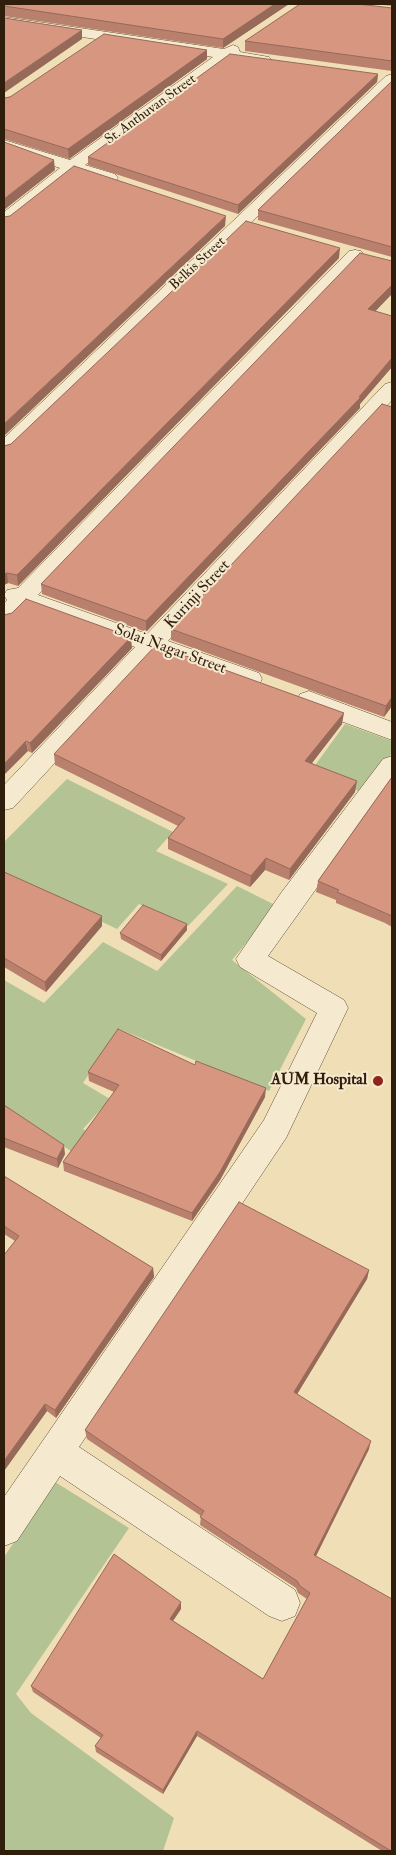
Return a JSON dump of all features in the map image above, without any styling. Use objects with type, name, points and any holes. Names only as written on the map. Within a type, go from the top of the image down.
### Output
[{"type":"street","points":[[4,20],[275,62]]},
{"type":"street","points":[[85,47],[101,36]]},
{"type":"street","name":"St. Anthuvan Street","points":[[4,221],[73,166],[249,40]]},
{"type":"street","points":[[373,75],[392,78]]},
{"type":"street","name":"Belkis Street","points":[[4,449],[392,78]]},
{"type":"street","points":[[4,145],[129,185]]},
{"type":"street","points":[[223,216],[261,228]]},
{"type":"street","points":[[4,617],[13,594],[355,255]]},
{"type":"street","name":"Kurinji Street","points":[[4,801],[392,388]]},
{"type":"street","name":"Solai Nagar Street","points":[[13,594],[392,730]]},
{"type":"street","points":[[4,1528],[275,1129],[334,1008],[250,959],[291,900],[392,765]]},
{"type":"street","points":[[55,1452],[282,1603]]},
{"type":"green space","points":[[345,724],[392,741],[392,753],[361,792],[311,771]]},
{"type":"green space","points":[[67,779],[173,832],[156,851],[228,884],[188,926],[139,904],[117,929],[4,875],[4,842]]},
{"type":"green space","points":[[237,886],[277,906],[232,960],[306,1019],[269,1091],[119,1029],[83,1083],[110,1099],[83,1129],[99,1141],[84,1160],[4,1106],[4,980],[44,1003],[103,942],[157,971]]},
{"type":"green space","points":[[55,1482],[129,1528],[16,1694],[31,1713],[174,1818],[163,1851],[4,1851],[4,1557]]},
{"type":"building","points":[[4,4],[275,4],[223,39],[4,6]]},
{"type":"building","points":[[300,4],[358,4],[392,8],[392,61],[245,41]]},
{"type":"building","points":[[4,18],[82,30],[4,83]]},
{"type":"building","points":[[104,34],[207,50],[68,149],[4,129],[4,98],[10,97]]},
{"type":"building","points":[[230,54],[378,74],[238,205],[88,157]]},
{"type":"building","points":[[392,81],[392,247],[258,210]]},
{"type":"building","points":[[4,142],[54,160],[4,199]]},
{"type":"building","points":[[74,166],[226,216],[4,424],[4,217],[10,216]]},
{"type":"building","points":[[246,221],[340,248],[17,575],[4,574],[4,446],[11,444]]},
{"type":"building","points":[[360,253],[392,261],[392,285],[368,309],[392,316],[392,358],[359,397],[361,397],[146,621],[41,584]]},
{"type":"building","points":[[382,404],[392,407],[392,697],[386,706],[171,629]]},
{"type":"building","points":[[26,599],[131,637],[30,743],[26,741],[4,764],[4,615],[12,613]]},
{"type":"building","points":[[156,645],[344,713],[305,761],[357,781],[290,869],[266,858],[251,876],[168,838],[185,818],[54,754]]},
{"type":"building","points":[[392,777],[392,916],[337,892],[339,890],[318,881]]},
{"type":"building","points":[[4,872],[102,916],[45,982],[4,958]]},
{"type":"building","points":[[143,905],[187,924],[161,955],[120,933]]},
{"type":"building","points":[[118,1029],[195,1065],[196,1061],[266,1088],[220,1172],[192,1213],[63,1162],[119,1085],[88,1072]]},
{"type":"building","points":[[4,1105],[64,1145],[57,1159],[4,1138]]},
{"type":"building","points":[[4,1176],[153,1268],[55,1410],[45,1404],[4,1461],[4,1255],[19,1236],[4,1226]]},
{"type":"building","points":[[239,1202],[369,1270],[294,1392],[371,1441],[314,1555],[392,1599],[392,1851],[197,1731],[163,1790],[95,1746],[103,1735],[31,1686],[114,1554],[181,1602],[170,1619],[263,1679],[310,1593],[300,1586],[297,1581],[200,1517],[204,1511],[85,1430]]},
{"type":"place","name":"AUM Hospital","points":[[378,1081]]}]
